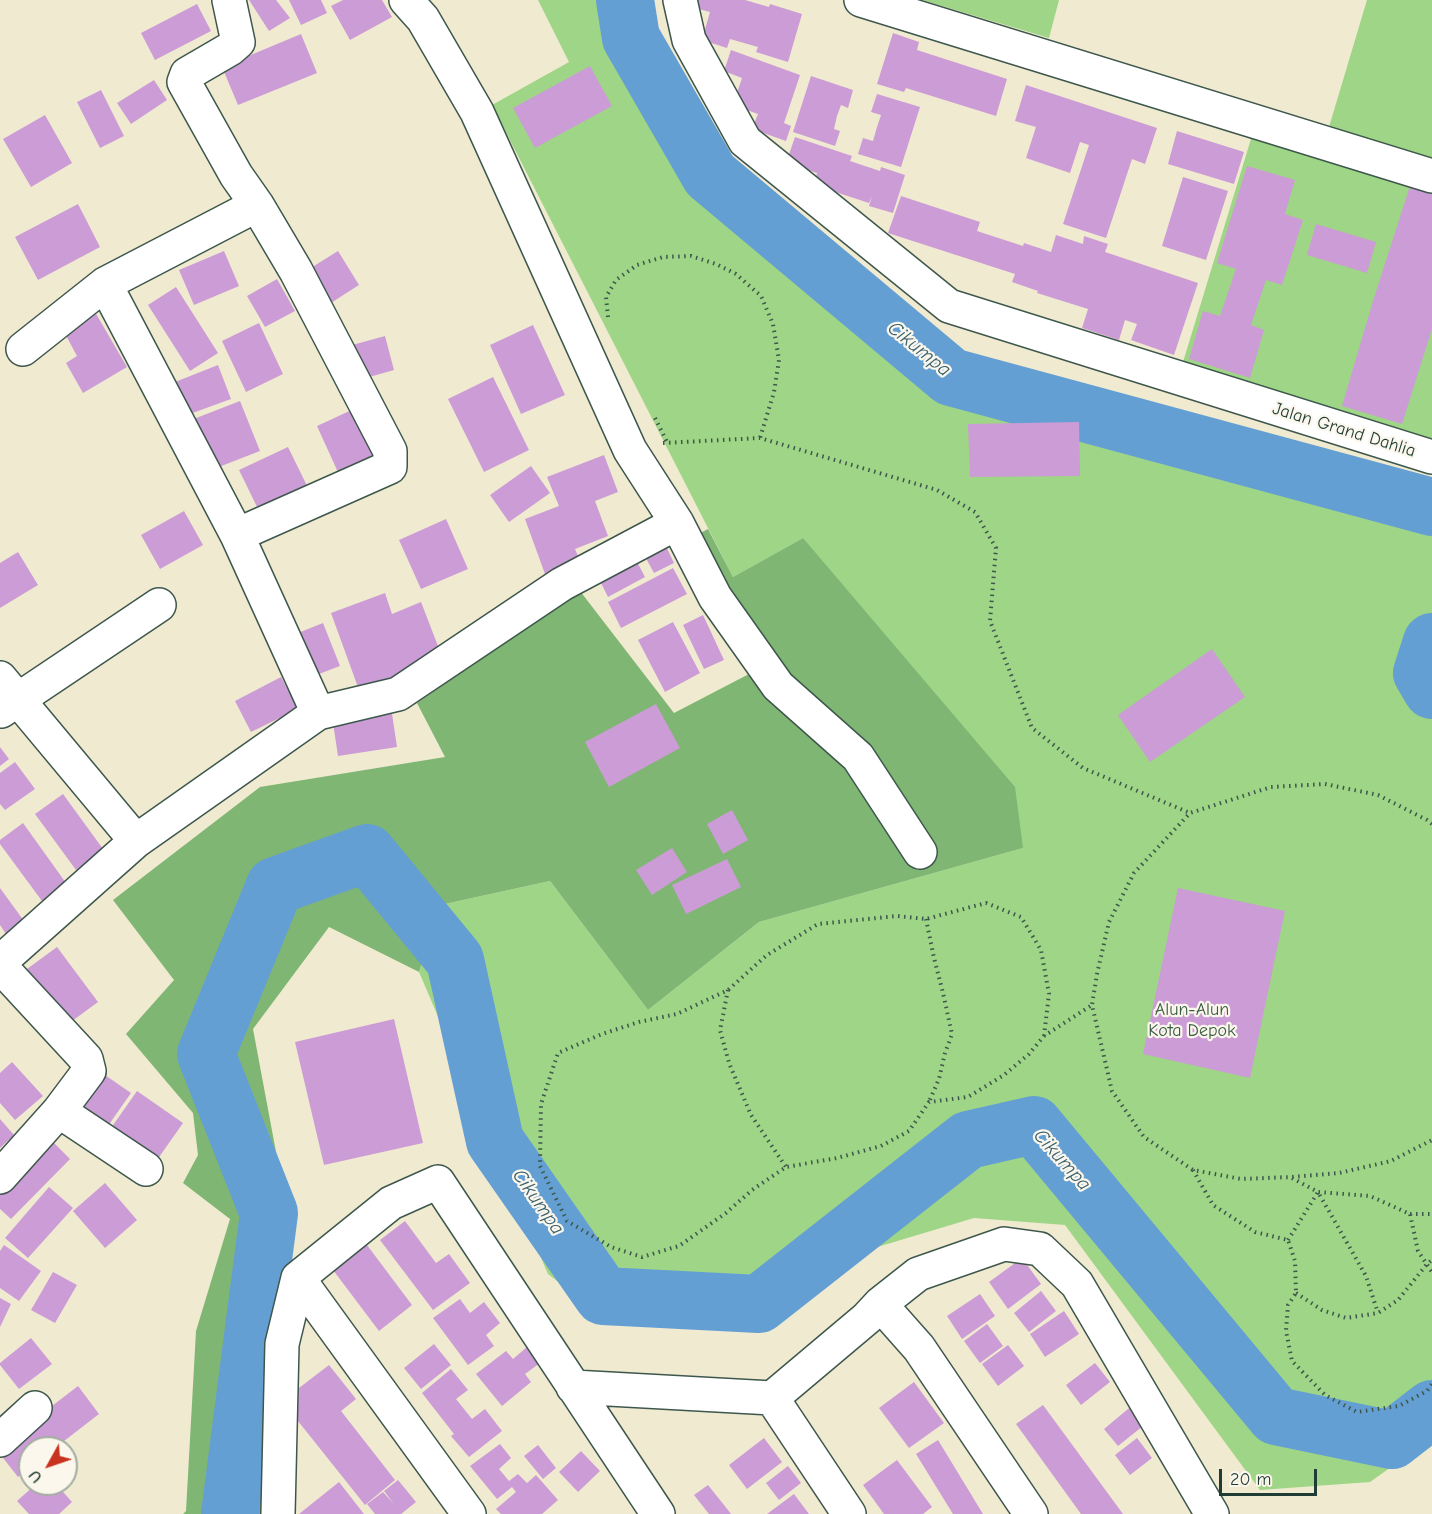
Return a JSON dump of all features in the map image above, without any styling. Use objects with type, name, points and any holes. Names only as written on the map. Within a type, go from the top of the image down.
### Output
[{"type":"street","points":[[228,0],[238,42],[187,74],[184,81],[236,175],[257,205],[296,271],[390,451],[390,467],[237,535]]},
{"type":"street","points":[[406,0],[423,19],[477,112],[630,450],[677,523],[715,597],[778,686],[858,757],[920,852]]},
{"type":"street","name":"Jalan Grand Dahlia","points":[[680,0],[689,40],[745,141],[948,306],[1432,458]]},
{"type":"street","points":[[861,0],[1432,176]]},
{"type":"street","points":[[23,349],[105,284],[257,205]]},
{"type":"street","points":[[105,284],[237,535],[318,712]]},
{"type":"street","points":[[0,1177],[59,1111],[89,1071],[86,1059],[0,964],[136,841],[318,712],[398,694],[562,584],[677,523]]},
{"type":"street","points":[[136,841],[6,696],[159,605]]},
{"type":"street","points":[[59,1111],[146,1169]]},
{"type":"street","points":[[278,1514],[282,1344],[298,1278],[391,1203],[438,1182],[658,1514]]},
{"type":"street","points":[[573,1387],[772,1398],[918,1274],[1004,1244],[1040,1249],[1077,1284],[1212,1514]]},
{"type":"street","points":[[298,1278],[469,1514]]},
{"type":"street","points":[[880,1304],[919,1348],[1031,1514]]},
{"type":"street","points":[[772,1398],[849,1514]]},
{"type":"street","points":[[0,1440],[35,1408]]},
{"type":"path","points":[[609,326],[606,297],[616,280],[636,265],[663,257],[691,256],[716,264],[736,274],[761,296],[773,324],[779,360],[774,392],[760,438]]},
{"type":"path","points":[[652,414],[668,442]]},
{"type":"path","points":[[630,450],[668,442],[760,438],[937,490],[975,512],[996,548],[990,621],[1032,728],[1083,768],[1190,813]]},
{"type":"path","points":[[1432,824],[1378,795],[1325,784],[1271,787],[1190,813],[1134,873],[1114,912],[1104,943],[1092,1005],[1112,1091],[1144,1137],[1193,1170],[1241,1179],[1339,1173],[1391,1161],[1432,1140]]},
{"type":"path","points":[[926,919],[952,1034],[939,1079],[929,1102],[909,1131],[881,1146],[837,1158],[786,1167],[679,1246],[642,1257],[611,1247],[567,1221],[540,1166],[541,1104],[558,1053],[602,1034],[639,1022],[677,1014],[728,990],[767,955],[818,924],[897,916],[926,919],[986,903],[1021,917],[1041,950],[1049,994],[1044,1036]]},
{"type":"path","points":[[728,990],[720,1030],[729,1063],[751,1115],[786,1167]]},
{"type":"path","points":[[929,1102],[968,1097],[1004,1075],[1029,1054],[1044,1036],[1092,1005]]},
{"type":"path","points":[[1193,1170],[1214,1205],[1255,1232],[1287,1240]]},
{"type":"path","points":[[1292,1177],[1318,1192],[1370,1196],[1410,1214],[1432,1214]]},
{"type":"path","points":[[1287,1240],[1318,1192]]},
{"type":"path","points":[[1318,1192],[1366,1276],[1378,1313]]},
{"type":"path","points":[[1410,1214],[1418,1251],[1432,1272]]},
{"type":"path","points":[[1287,1240],[1295,1261],[1296,1293],[1288,1305],[1286,1331],[1292,1361],[1325,1395],[1357,1412],[1399,1406],[1426,1391],[1432,1384]]},
{"type":"path","points":[[1296,1293],[1322,1310],[1346,1318],[1378,1313],[1398,1300],[1426,1264],[1432,1260]]},
{"type":"green space","name":"Alun-Alun Kota Depok","points":[[538,0],[641,0],[636,35],[715,173],[957,372],[1160,441],[1213,437],[1432,497],[1432,1438],[1370,1482],[1260,1490],[1065,1225],[974,1218],[744,1287],[609,1321],[548,1274],[419,972],[440,905],[550,881],[648,1010],[759,922],[1023,848],[803,538],[733,577],[492,105],[569,62]]},
{"type":"green space","points":[[922,0],[1059,0],[1049,38]]},
{"type":"green space","points":[[1367,0],[1432,0],[1432,450],[1180,372],[1261,106],[1329,127]]},
{"type":"green space","points":[[708,529],[733,577],[803,538],[1015,787],[1023,848],[759,922],[648,1010],[550,881],[440,905],[419,972],[329,927],[253,1029],[282,1184],[269,1359],[265,1514],[183,1514],[186,1511],[196,1331],[230,1219],[183,1183],[198,1155],[193,1113],[126,1034],[174,980],[113,900],[260,787],[445,757],[417,703],[580,591],[674,713],[749,674],[679,544]]},
{"type":"building","points":[[249,0],[276,0],[290,18],[269,31]]},
{"type":"building","points":[[289,0],[321,0],[327,13],[301,25]]},
{"type":"building","points":[[343,0],[382,0],[392,17],[350,40],[331,6]]},
{"type":"building","points":[[698,0],[745,0],[769,7],[770,4],[802,14],[788,62],[756,52],[758,47],[730,39],[727,48],[702,40],[710,12],[695,8]]},
{"type":"building","points":[[197,4],[211,31],[155,60],[141,33]]},
{"type":"building","points":[[893,33],[919,42],[917,50],[1007,79],[996,116],[906,88],[904,92],[877,84]]},
{"type":"building","points":[[301,34],[317,73],[238,105],[222,67]]},
{"type":"building","points":[[731,50],[800,75],[784,123],[791,126],[786,141],[752,129],[758,114],[733,105],[742,78],[724,71]]},
{"type":"building","points":[[590,66],[612,106],[535,148],[513,108]]},
{"type":"building","points":[[811,76],[853,90],[848,108],[841,105],[837,116],[834,129],[840,131],[835,146],[793,132]]},
{"type":"building","points":[[154,80],[167,100],[131,124],[117,103]]},
{"type":"building","points":[[1026,85],[1157,128],[1145,164],[1132,159],[1106,238],[1063,224],[1089,145],[1080,142],[1070,173],[1026,158],[1036,127],[1015,121]]},
{"type":"building","points":[[101,90],[124,136],[100,148],[77,102]]},
{"type":"building","points":[[877,94],[920,107],[901,167],[858,154],[863,138],[873,141],[881,115],[871,112]]},
{"type":"building","points":[[45,115],[72,163],[31,187],[3,139]]},
{"type":"building","points":[[1177,131],[1244,152],[1234,184],[1168,164]]},
{"type":"building","points":[[795,137],[852,156],[850,161],[880,171],[881,167],[905,175],[893,213],[869,206],[872,196],[869,203],[814,185],[817,173],[786,163]]},
{"type":"building","points":[[1247,166],[1295,180],[1285,214],[1303,220],[1282,285],[1266,280],[1251,325],[1264,330],[1250,378],[1189,359],[1203,311],[1220,316],[1236,269],[1217,263]]},
{"type":"building","points":[[1183,177],[1228,191],[1206,260],[1162,246]]},
{"type":"building","points":[[1410,186],[1432,193],[1432,329],[1402,424],[1342,406]]},
{"type":"building","points":[[901,196],[980,222],[977,231],[1023,246],[1024,243],[1051,252],[1056,235],[1083,244],[1084,236],[1108,244],[1105,252],[1198,283],[1174,355],[1131,340],[1137,324],[1125,320],[1119,340],[1082,328],[1088,309],[1037,293],[1038,291],[1012,282],[1015,274],[888,233]]},
{"type":"building","points":[[78,204],[100,247],[38,280],[15,237]]},
{"type":"building","points":[[1316,224],[1376,242],[1367,273],[1307,255]]},
{"type":"building","points":[[224,251],[239,286],[194,305],[179,270]]},
{"type":"building","points":[[338,251],[359,285],[323,308],[301,274]]},
{"type":"building","points":[[277,279],[295,311],[265,327],[247,296]]},
{"type":"building","points":[[176,287],[218,353],[190,371],[148,305]]},
{"type":"building","points":[[95,312],[127,367],[83,393],[66,363],[77,356],[63,330]]},
{"type":"building","points":[[259,323],[283,374],[246,392],[222,341]]},
{"type":"building","points":[[533,325],[565,395],[521,414],[490,345]]},
{"type":"building","points":[[385,336],[394,370],[355,381],[345,347]]},
{"type":"building","points":[[218,365],[231,399],[187,415],[175,382]]},
{"type":"building","points":[[493,377],[529,450],[484,472],[448,399]]},
{"type":"building","points":[[240,401],[260,451],[211,470],[191,420]]},
{"type":"building","points":[[356,408],[381,463],[342,481],[317,426]]},
{"type":"building","points":[[1079,422],[1080,476],[970,477],[968,424]]},
{"type":"building","points":[[288,447],[311,494],[262,517],[239,470]]},
{"type":"building","points":[[604,455],[618,492],[595,501],[608,536],[575,549],[580,561],[545,574],[525,519],[559,506],[547,477]]},
{"type":"building","points":[[531,466],[550,493],[509,522],[490,495]]},
{"type":"building","points":[[184,511],[203,545],[160,569],[141,535]]},
{"type":"building","points":[[446,519],[468,569],[421,589],[399,540]]},
{"type":"building","points":[[662,538],[674,563],[654,573],[641,549]]},
{"type":"building","points":[[18,552],[38,585],[0,608],[0,563]]},
{"type":"building","points":[[635,558],[645,577],[608,597],[598,577]]},
{"type":"building","points":[[673,568],[687,594],[621,628],[608,602]]},
{"type":"building","points":[[385,593],[392,614],[421,602],[443,659],[359,690],[331,613]]},
{"type":"building","points":[[703,615],[724,660],[704,669],[683,625]]},
{"type":"building","points":[[673,622],[700,673],[665,692],[638,640]]},
{"type":"building","points":[[323,623],[340,666],[311,677],[293,635]]},
{"type":"building","points":[[1212,649],[1245,697],[1150,762],[1118,715]]},
{"type":"building","points":[[281,677],[298,709],[251,732],[235,701]]},
{"type":"building","points":[[656,704],[680,748],[609,787],[585,742]]},
{"type":"building","points":[[391,707],[397,747],[338,756],[332,716]]},
{"type":"building","points":[[0,747],[9,759],[0,766]]},
{"type":"building","points":[[15,762],[35,789],[5,810],[0,804],[0,773]]},
{"type":"building","points":[[63,794],[103,849],[76,870],[35,814]]},
{"type":"building","points":[[732,810],[748,840],[723,854],[707,824]]},
{"type":"building","points":[[23,823],[66,883],[42,901],[0,844],[0,840]]},
{"type":"building","points":[[672,848],[687,872],[652,895],[636,870]]},
{"type":"building","points":[[727,859],[741,887],[686,914],[672,885]]},
{"type":"building","points":[[0,888],[24,921],[6,934],[0,925]]},
{"type":"building","points":[[1178,888],[1285,911],[1250,1078],[1143,1054]]},
{"type":"building","points":[[57,947],[98,1002],[68,1024],[27,969]]},
{"type":"building","points":[[394,1019],[423,1143],[324,1165],[295,1042]]},
{"type":"building","points":[[12,1062],[43,1096],[15,1120],[0,1103],[0,1073]]},
{"type":"building","points":[[102,1073],[131,1093],[103,1133],[74,1113]]},
{"type":"building","points":[[137,1091],[183,1123],[157,1160],[111,1128]]},
{"type":"building","points":[[0,1119],[14,1135],[0,1148]]},
{"type":"building","points":[[48,1137],[70,1159],[11,1219],[0,1209],[0,1189]]},
{"type":"building","points":[[105,1183],[137,1220],[105,1248],[73,1211]]},
{"type":"building","points":[[49,1187],[73,1208],[28,1258],[5,1238]]},
{"type":"building","points":[[405,1221],[436,1263],[449,1254],[470,1283],[433,1310],[380,1240]]},
{"type":"building","points":[[358,1233],[412,1305],[379,1331],[324,1258]]},
{"type":"building","points":[[4,1245],[41,1271],[19,1301],[0,1288],[0,1251]]},
{"type":"building","points":[[1022,1258],[1041,1284],[1008,1309],[989,1282]]},
{"type":"building","points":[[53,1272],[77,1285],[55,1323],[31,1310]]},
{"type":"building","points":[[1041,1291],[1056,1311],[1029,1332],[1014,1313]]},
{"type":"building","points":[[980,1294],[995,1316],[962,1339],[947,1316]]},
{"type":"building","points":[[0,1298],[11,1304],[0,1327]]},
{"type":"building","points":[[460,1299],[470,1313],[484,1302],[500,1323],[486,1335],[494,1346],[468,1365],[433,1318]]},
{"type":"building","points":[[1064,1311],[1079,1334],[1045,1357],[1030,1334]]},
{"type":"building","points":[[987,1324],[1003,1346],[980,1363],[964,1341]]},
{"type":"building","points":[[31,1338],[52,1364],[19,1389],[0,1363]]},
{"type":"building","points":[[434,1344],[451,1365],[421,1389],[404,1368]]},
{"type":"building","points":[[1008,1345],[1024,1366],[998,1386],[982,1364]]},
{"type":"building","points":[[527,1347],[540,1363],[525,1374],[531,1382],[502,1406],[476,1374],[506,1351],[513,1359]]},
{"type":"building","points":[[1095,1363],[1110,1382],[1081,1405],[1066,1385]]},
{"type":"building","points":[[329,1365],[356,1399],[341,1411],[395,1480],[365,1505],[282,1401]]},
{"type":"building","points":[[451,1369],[468,1390],[456,1399],[472,1419],[485,1409],[502,1431],[469,1457],[451,1436],[454,1434],[422,1393]]},
{"type":"building","points":[[914,1382],[944,1423],[909,1448],[879,1408]]},
{"type":"building","points":[[78,1386],[99,1414],[71,1436],[18,1436],[18,1477],[0,1454],[0,1446]]},
{"type":"building","points":[[1134,1404],[1148,1422],[1118,1446],[1104,1429]]},
{"type":"building","points":[[1043,1405],[1123,1514],[1081,1514],[1016,1424]]},
{"type":"building","points":[[764,1438],[782,1462],[747,1489],[729,1465]]},
{"type":"building","points":[[1137,1438],[1152,1458],[1130,1475],[1115,1455]]},
{"type":"building","points":[[938,1440],[983,1514],[953,1514],[916,1454]]},
{"type":"building","points":[[500,1444],[511,1458],[499,1469],[509,1481],[518,1474],[527,1483],[536,1475],[558,1500],[542,1514],[501,1514],[496,1509],[516,1492],[512,1487],[497,1499],[470,1466]]},
{"type":"building","points":[[538,1445],[556,1468],[543,1479],[524,1456]]},
{"type":"building","points":[[581,1451],[600,1471],[578,1492],[559,1472]]},
{"type":"building","points":[[897,1460],[932,1507],[923,1514],[884,1514],[863,1485]]},
{"type":"building","points":[[788,1466],[801,1483],[779,1500],[766,1483]]},
{"type":"building","points":[[398,1480],[416,1502],[401,1514],[375,1514],[367,1504],[383,1492],[394,1504],[384,1491]]},
{"type":"building","points":[[339,1482],[364,1514],[299,1514]]},
{"type":"building","points":[[708,1485],[731,1514],[709,1514],[694,1495]]},
{"type":"building","points":[[794,1494],[809,1514],[767,1514]]},
{"type":"building","points":[[23,1496],[67,1496],[72,1502],[59,1514],[29,1514],[17,1501]]},
{"type":"waterway","name":"Cikumpa","points":[[625,0],[631,38],[710,175],[951,377],[1432,507]]},
{"type":"waterway","name":"Cikumpa","points":[[1432,642],[1422,673],[1432,690]]},
{"type":"waterway","name":"Cikumpa","points":[[230,1514],[269,1213],[206,1054],[275,886],[367,853],[455,960],[495,1141],[603,1296],[759,1304],[968,1140],[1034,1125],[1276,1416],[1392,1440],[1432,1409]]}]
